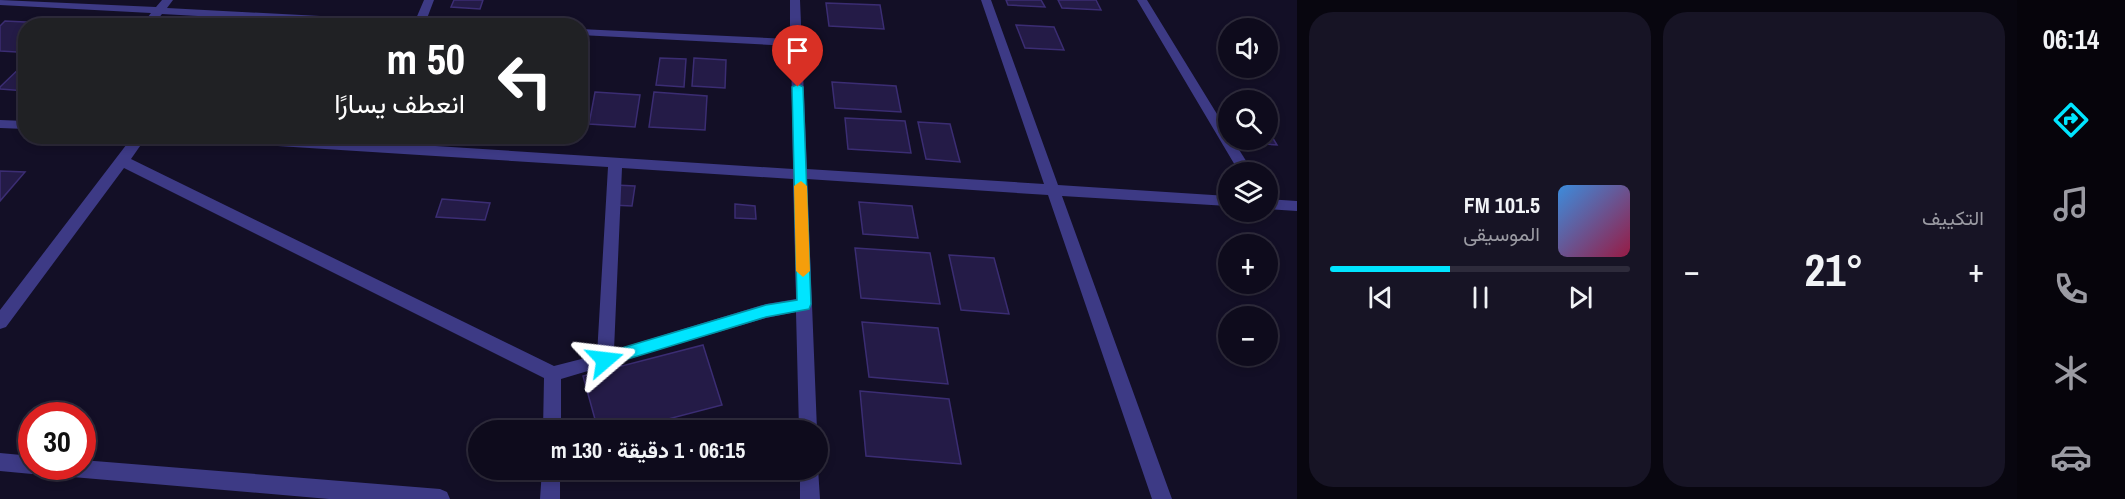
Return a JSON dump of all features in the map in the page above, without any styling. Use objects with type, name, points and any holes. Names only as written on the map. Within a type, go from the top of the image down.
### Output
[{"type":"street","points":[[152,18],[168,0]]},
{"type":"street","points":[[421,18],[429,0]]},
{"type":"street","points":[[795,0],[808,420]]},
{"type":"street","points":[[986,0],[1162,499]]},
{"type":"street","points":[[1142,0],[1240,162]]},
{"type":"street","points":[[0,2],[297,18]]},
{"type":"street","points":[[588,32],[796,44]]},
{"type":"street","points":[[0,124],[18,125]]},
{"type":"street","points":[[0,322],[135,144]]},
{"type":"street","points":[[389,144],[615,163],[1218,200]]},
{"type":"street","points":[[122,161],[553,374],[766,311],[804,304]]},
{"type":"street","points":[[605,360],[615,163]]},
{"type":"street","points":[[1278,205],[1297,206]]},
{"type":"street","points":[[552,420],[553,374]]},
{"type":"street","points":[[0,462],[18,464]]},
{"type":"street","points":[[96,470],[440,499]]},
{"type":"street","points":[[550,499],[551,480]]},
{"type":"street","points":[[809,480],[810,499]]},
{"type":"building","points":[[454,0],[483,0],[480,9],[451,7]]},
{"type":"building","points":[[1006,0],[1041,0],[1045,7],[1008,5]]},
{"type":"building","points":[[1058,0],[1096,0],[1101,10],[1062,8]]},
{"type":"building","points":[[826,3],[880,5],[884,29],[829,26]]},
{"type":"building","points":[[5,21],[18,22],[17,52],[0,51],[0,26]]},
{"type":"building","points":[[1016,25],[1054,27],[1064,50],[1025,48]]},
{"type":"building","points":[[660,58],[686,59],[684,87],[656,85]]},
{"type":"building","points":[[694,58],[726,60],[725,88],[692,86]]},
{"type":"building","points":[[18,70],[18,90],[0,89]]},
{"type":"building","points":[[832,82],[896,86],[901,112],[835,108]]},
{"type":"building","points":[[595,92],[640,95],[635,127],[589,124]]},
{"type":"building","points":[[654,92],[707,96],[705,130],[649,127]]},
{"type":"building","points":[[845,118],[905,121],[911,153],[848,149]]},
{"type":"building","points":[[918,122],[950,124],[960,162],[926,159]]},
{"type":"building","points":[[0,171],[25,172],[0,201]]},
{"type":"building","points":[[615,185],[635,186],[632,206],[612,205]]},
{"type":"building","points":[[442,199],[490,203],[485,220],[436,217]]},
{"type":"building","points":[[859,202],[912,206],[918,238],[863,234]]},
{"type":"building","points":[[735,204],[755,206],[756,219],[735,218]]},
{"type":"building","points":[[855,248],[930,253],[940,304],[861,298]]},
{"type":"building","points":[[949,255],[994,258],[1009,314],[961,310]]},
{"type":"building","points":[[862,322],[938,328],[948,384],[869,377]]},
{"type":"building","points":[[703,345],[722,405],[664,420],[595,420],[583,376]]},
{"type":"building","points":[[860,391],[949,399],[961,464],[866,456]]},
{"type":"slow traffic","points":[[801,186],[803,271]]},
{"type":"route","points":[[605,360],[766,311],[804,304],[798,87]]}]
